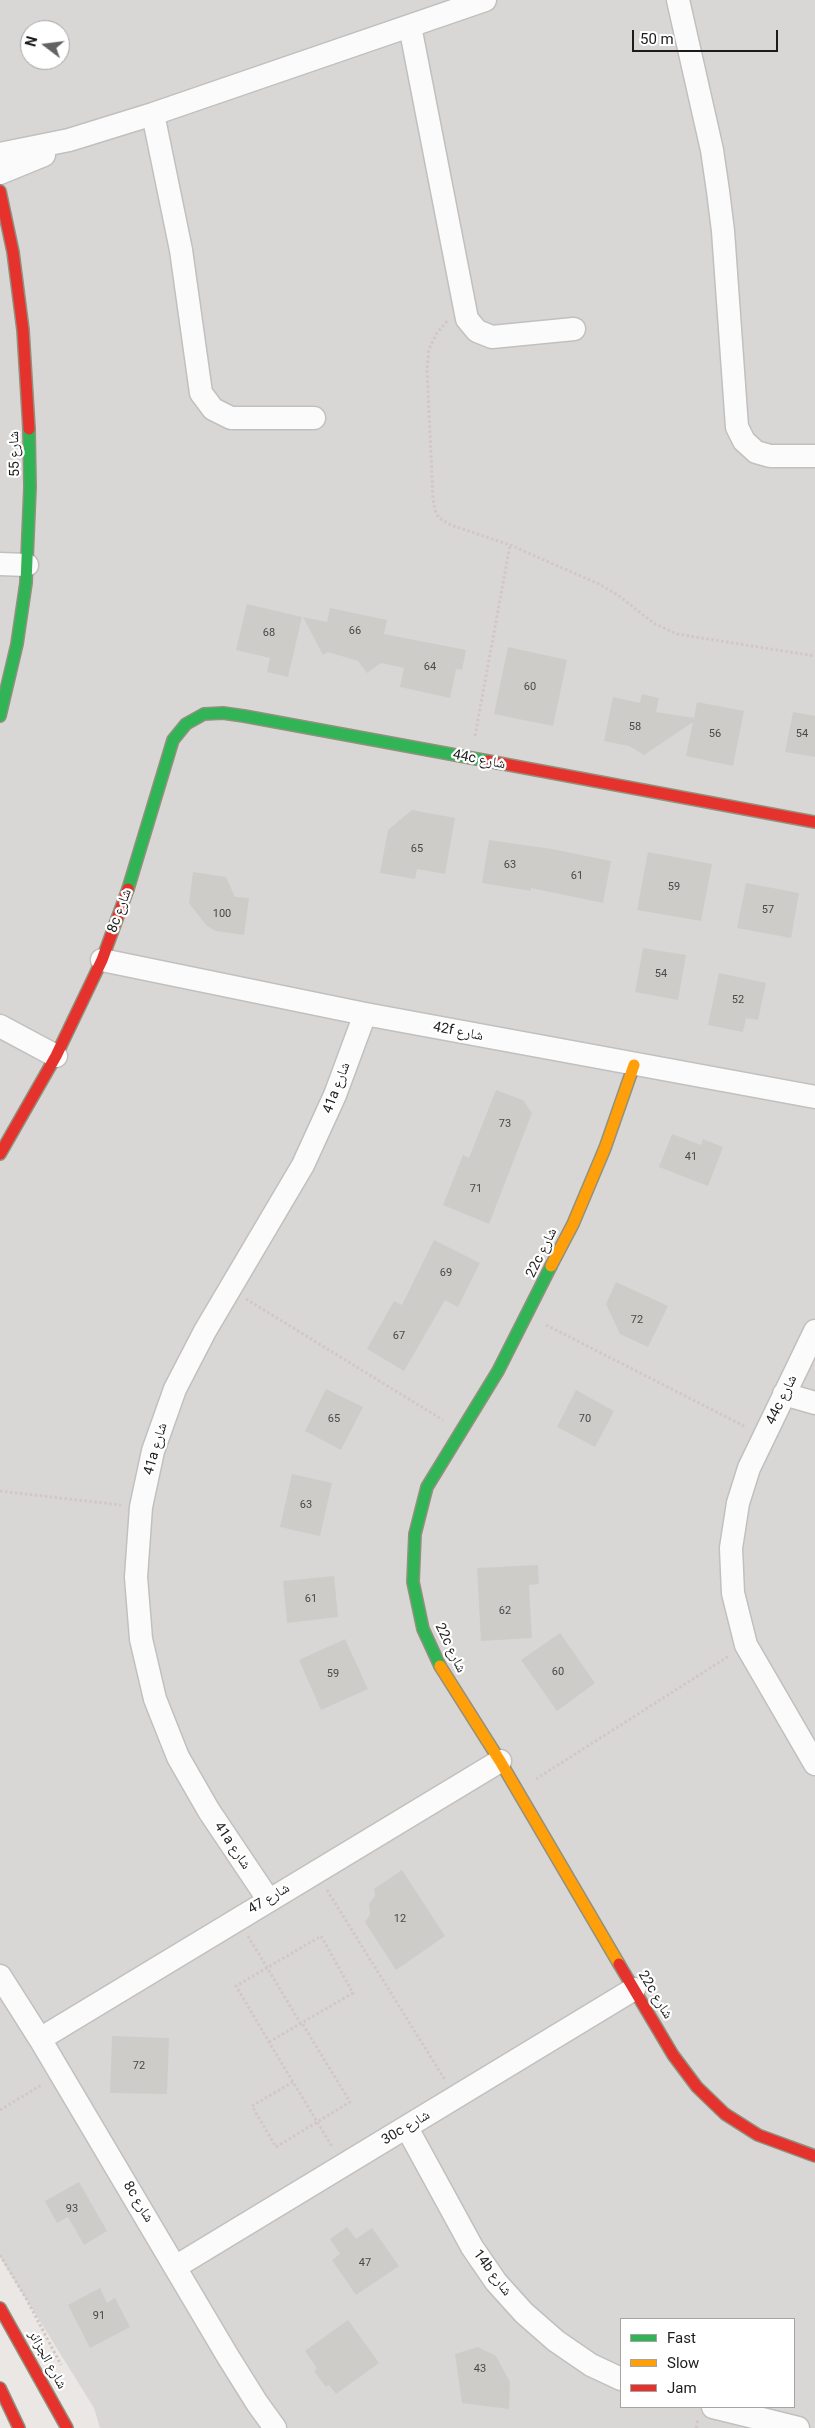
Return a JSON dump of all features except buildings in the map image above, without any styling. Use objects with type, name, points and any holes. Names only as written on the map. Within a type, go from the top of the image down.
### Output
[{"type":"street","points":[[0,154],[69,140],[153,114],[485,0]]},
{"type":"street","points":[[678,0],[710,141],[718,191],[723,230],[737,427],[744,441],[756,452],[770,456],[815,456]]},
{"type":"street","points":[[410,26],[467,319],[477,331],[492,337],[574,328]]},
{"type":"street","points":[[153,114],[181,250],[201,393],[213,409],[231,418],[314,418]]},
{"type":"street","points":[[0,173],[43,155],[69,140]]},
{"type":"street","name":"شارع 55","points":[[0,191],[13,252],[23,330],[29,408],[30,493],[26,574],[18,644],[0,716]]},
{"type":"street","points":[[0,564],[26,574]]},
{"type":"street","points":[[0,578],[26,574]]},
{"type":"street","name":"44c شارع","points":[[166,760],[173,740],[186,724],[204,714],[223,713],[815,822]]},
{"type":"street","name":"8c شارع","points":[[0,1154],[56,1056],[102,960],[130,884],[166,760]]},
{"type":"street","name":"42f شارع","points":[[102,960],[365,1014],[815,1097]]},
{"type":"street","name":"41a شارع","points":[[268,1899],[209,1811],[178,1757],[155,1699],[142,1639],[136,1577],[141,1507],[153,1451],[175,1389],[205,1331],[312,1147],[335,1095],[365,1014]]},
{"type":"street","points":[[0,1026],[56,1056]]},
{"type":"street","name":"22c شارع","points":[[634,1065],[605,1148],[573,1224],[528,1316],[498,1371],[427,1487],[415,1534],[413,1582],[423,1629],[443,1673],[500,1760],[673,2055],[711,2102],[758,2135],[815,2156]]},
{"type":"street","name":"44c شارع","points":[[815,1332],[749,1468],[738,1503],[731,1548],[733,1593],[746,1645],[815,1764]]},
{"type":"street","points":[[784,1394],[815,1403]]},
{"type":"street","name":"شارع 47","points":[[40,2039],[500,1760]]},
{"type":"street","name":"8c شارع","points":[[0,1976],[61,2073],[177,2266],[232,2363],[275,2428]]},
{"type":"street","name":"30c شارع","points":[[177,2266],[634,1989]]},
{"type":"street","name":"14b شارع","points":[[407,2128],[472,2247],[496,2282],[524,2314],[556,2341],[592,2364],[620,2378]]},
{"type":"street","name":"شارع الجزائر","points":[[0,2308],[67,2428]]},
{"type":"street","points":[[0,2388],[20,2428]]},
{"type":"street","points":[[717,2408],[798,2428]]},
{"type":"path","points":[[463,304],[437,333],[429,349],[427,369],[435,510],[439,518],[451,525],[510,545],[599,584],[625,600],[655,624],[677,634],[815,656]]},
{"type":"path","points":[[470,758],[510,545]]},
{"type":"path","points":[[230,1289],[461,1431]]},
{"type":"path","points":[[528,1316],[764,1436]]},
{"type":"path","points":[[0,1491],[141,1507]]},
{"type":"path","points":[[517,1790],[746,1645]]},
{"type":"path","points":[[315,1872],[456,2097]]},
{"type":"path","points":[[237,1918],[350,2102],[276,2147],[252,2106],[293,2082]]},
{"type":"path","points":[[269,2042],[353,1993],[321,1936],[236,1986],[269,2042],[293,2082],[317,2123],[343,2166]]},
{"type":"path","points":[[0,2110],[61,2073]]},
{"type":"path","points":[[0,2256],[27,2300],[62,2368]]},
{"type":"shaded area","points":[[0,0],[815,0],[815,2428],[100,2428],[94,2408],[0,2257]]},
{"type":"traffic: fast","points":[[0,716],[17,644],[26,583],[30,487],[29,429]]},
{"type":"traffic: fast","points":[[128,889],[173,740],[186,724],[204,714],[223,713],[244,716],[488,761]]},
{"type":"traffic: fast","points":[[440,1666],[423,1629],[413,1582],[415,1534],[427,1487],[498,1371],[551,1266]]},
{"type":"traffic: slow","points":[[551,1266],[573,1224],[605,1148],[634,1065]]},
{"type":"traffic: slow","points":[[440,1666],[500,1761],[619,1964]]},
{"type":"traffic: jam","points":[[0,191],[13,252],[23,330],[29,429]]},
{"type":"traffic: jam","points":[[488,761],[815,822]]},
{"type":"traffic: jam","points":[[0,1154],[56,1056],[102,960],[128,889]]},
{"type":"traffic: jam","points":[[619,1964],[673,2055],[697,2087],[725,2114],[758,2135],[815,2156]]},
{"type":"traffic: jam","points":[[0,2308],[67,2428]]},
{"type":"traffic: jam","points":[[0,2388],[19,2428]]}]
